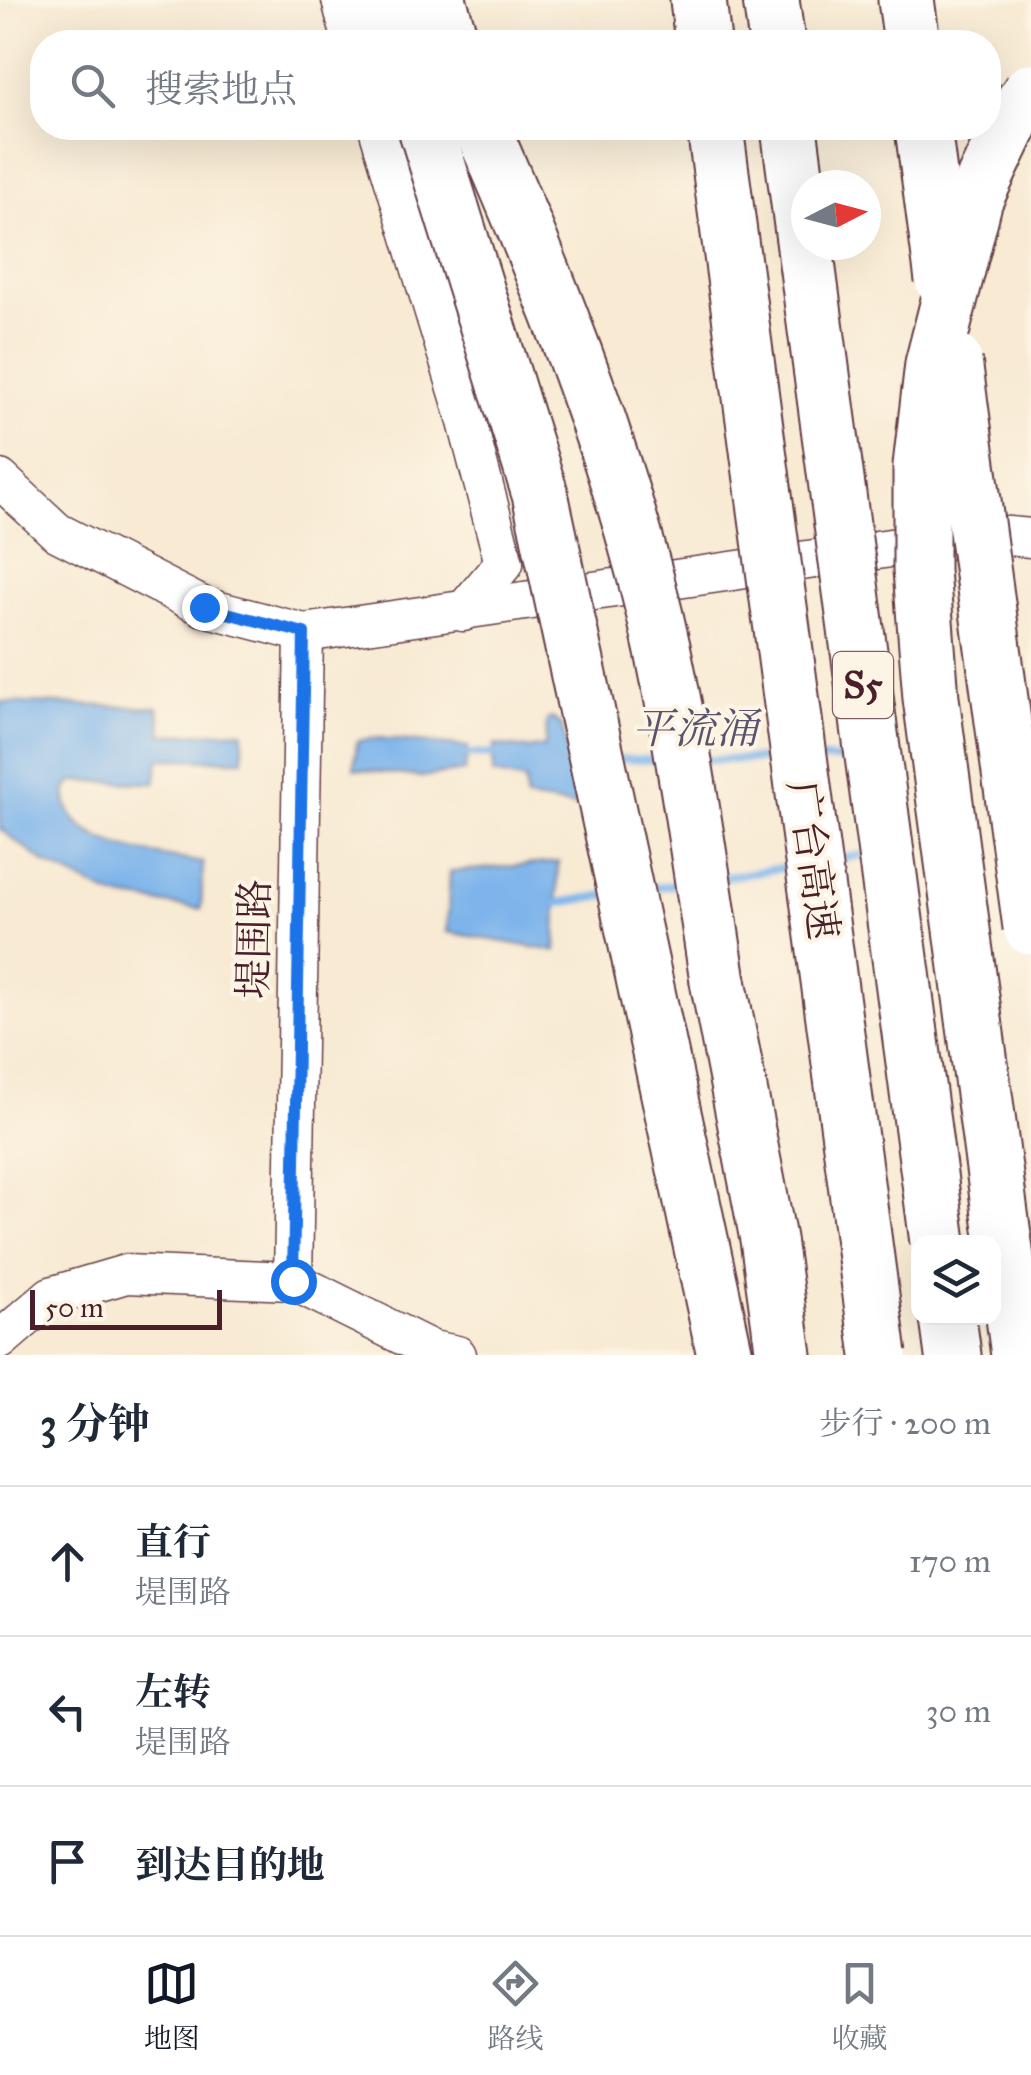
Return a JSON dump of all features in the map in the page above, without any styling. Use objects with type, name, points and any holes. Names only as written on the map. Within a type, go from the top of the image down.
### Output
[{"type":"highway","points":[[387,0],[396,30]]},
{"type":"highway","points":[[438,0],[447,30]]},
{"type":"highway","points":[[698,0],[702,30]]},
{"type":"highway","points":[[772,0],[776,30]]},
{"type":"highway","points":[[906,0],[910,30]]},
{"type":"highway","points":[[1019,1355],[931,698],[922,570],[921,466],[934,364],[975,199],[1015,115],[1031,91]]},
{"type":"highway","points":[[430,140],[540,494],[724,1355]]},
{"type":"highway","points":[[487,140],[583,374],[618,480],[662,650],[718,982],[768,1239],[784,1355]]},
{"type":"highway","name":"广台高速","points":[[716,140],[879,1355]]},
{"type":"highway","name":"广台高速","points":[[790,140],[937,1235]]},
{"type":"highway","points":[[925,140],[1031,928]]},
{"type":"highway","points":[[949,1325],[953,1355]]},
{"type":"street","points":[[341,0],[349,30]]},
{"type":"street","points":[[382,140],[465,414],[504,563],[463,612]]},
{"type":"street","points":[[0,479],[58,532],[204,607],[304,633],[987,534],[1031,538]]},
{"type":"street","name":"堤围路","points":[[293,1281],[304,633]]},
{"type":"street","points":[[0,1340],[51,1296],[126,1274],[293,1281],[432,1350],[457,1355]]},
{"type":"water","points":[[0,702],[158,708],[163,735],[243,731],[243,760],[159,759],[155,783],[74,781],[66,789],[68,809],[79,824],[96,836],[116,845],[203,863],[201,909],[113,896],[45,863],[0,829]]},
{"type":"water","points":[[552,718],[562,726],[580,807],[526,799],[525,781],[493,774],[494,745],[528,749],[545,746],[547,720]]},
{"type":"water","points":[[377,738],[468,747],[465,771],[421,777],[354,769],[357,741]]},
{"type":"water","points":[[558,862],[556,951],[447,932],[450,872]]},
{"type":"waterway","name":"平流涌","points":[[461,754],[502,755]]},
{"type":"waterway","name":"平流涌","points":[[616,759],[662,760]]},
{"type":"waterway","name":"平流涌","points":[[706,760],[782,759]]},
{"type":"waterway","name":"平流涌","points":[[821,759],[852,759]]},
{"type":"waterway","name":"平流涌","points":[[833,860],[869,854]]},
{"type":"waterway","name":"平流涌","points":[[724,877],[794,866]]},
{"type":"waterway","name":"平流涌","points":[[645,889],[686,883]]},
{"type":"waterway","name":"平流涌","points":[[551,904],[607,895]]},
{"type":"route","points":[[204,607],[304,633],[293,1281]]}]
